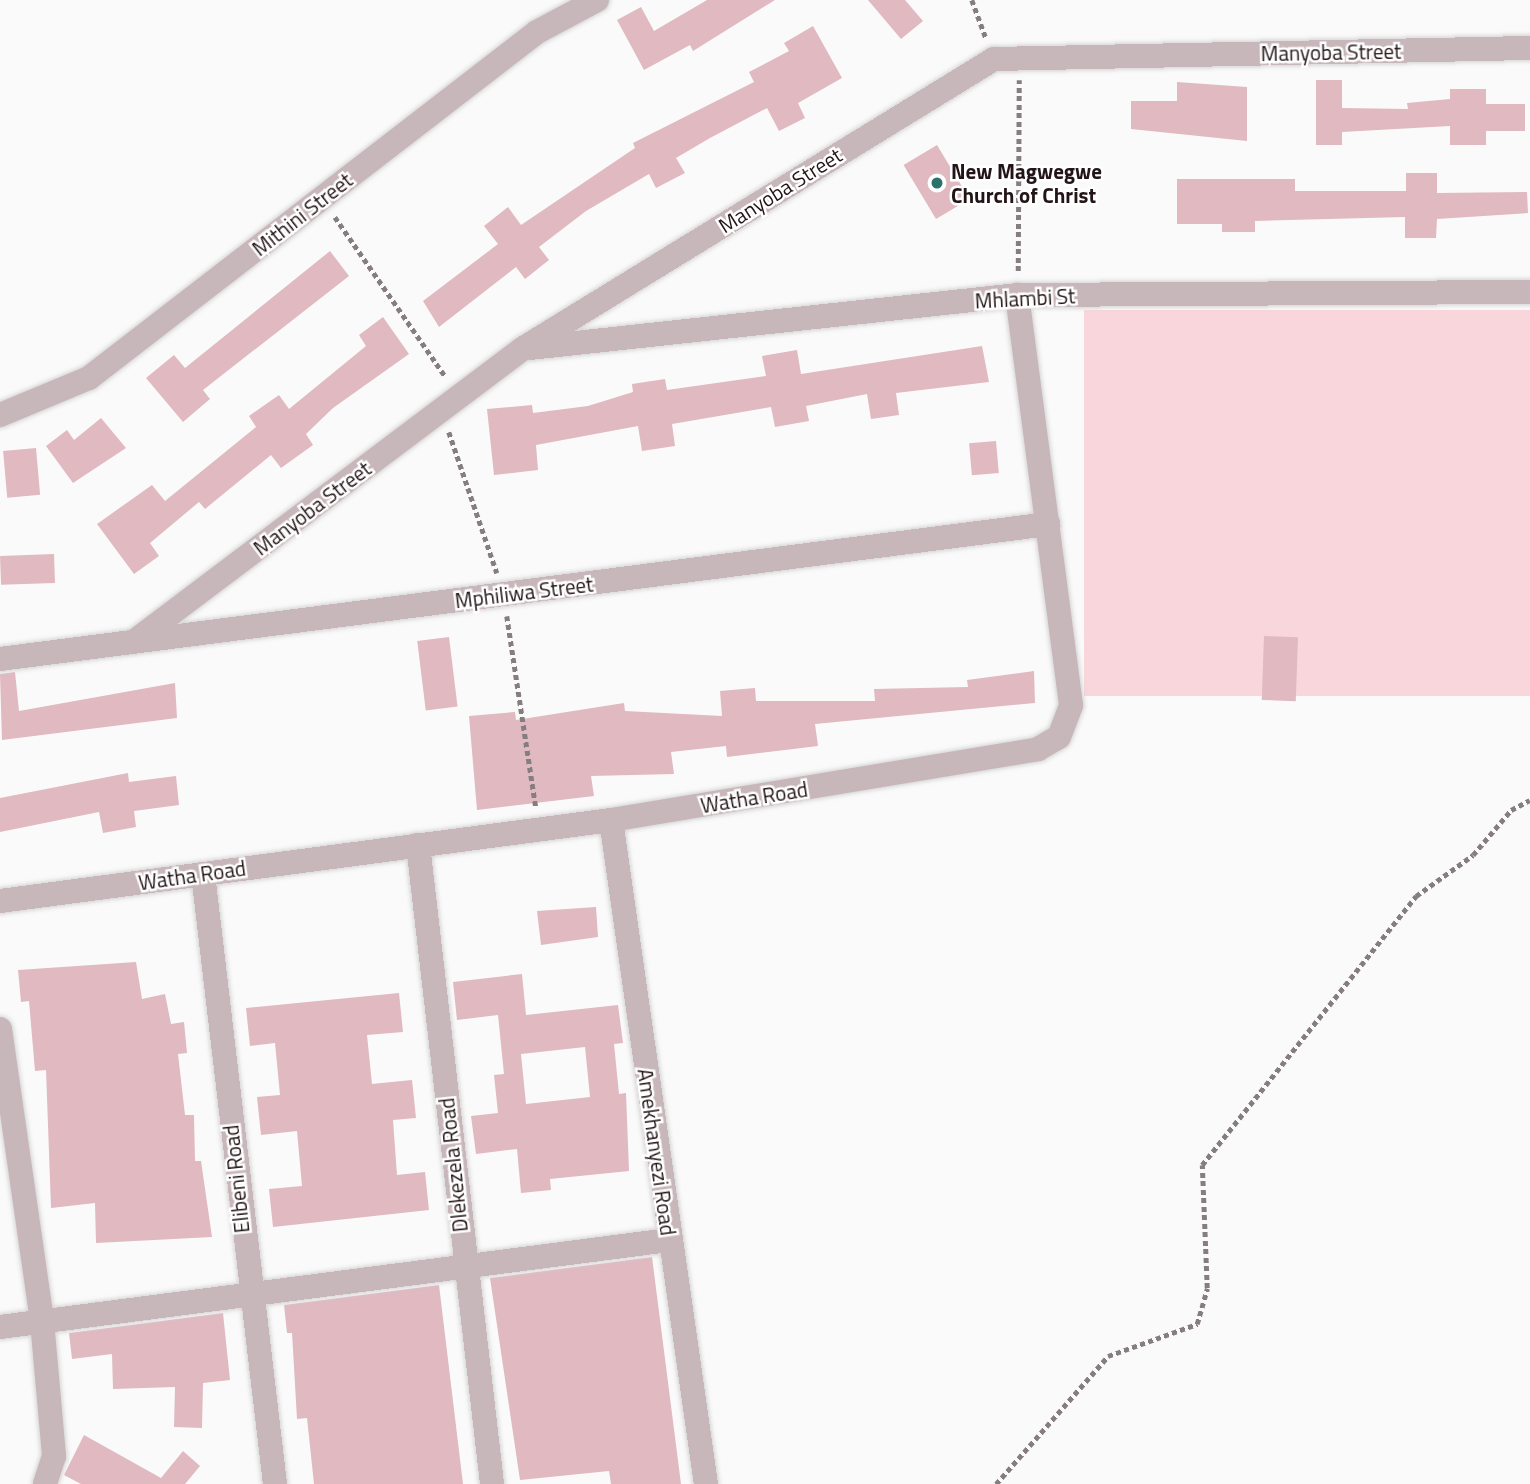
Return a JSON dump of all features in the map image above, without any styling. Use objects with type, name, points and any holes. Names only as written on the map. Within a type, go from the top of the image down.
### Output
[{"type":"street","name":"Mithini Street","points":[[0,415],[89,378],[537,32],[597,0]]},
{"type":"street","name":"Manyoba Street","points":[[136,640],[457,394],[522,349],[994,58],[1530,48]]},
{"type":"street","name":"Mhlambi St","points":[[522,349],[1017,295],[1530,292]]},
{"type":"street","name":"Watha Road","points":[[0,901],[611,820],[1038,749],[1059,737],[1071,705],[1017,295]]},
{"type":"street","name":"Mphiliwa Street","points":[[0,659],[1048,524]]},
{"type":"street","name":"Amekhanyezi Road","points":[[611,820],[706,1484]]},
{"type":"street","name":"Dlekezela Road","points":[[418,845],[464,1265],[492,1484]]},
{"type":"street","name":"Elibeni Road","points":[[203,874],[249,1295],[275,1484]]},
{"type":"street","points":[[0,1029],[42,1321],[54,1456],[44,1484]]},
{"type":"street","points":[[0,1327],[669,1240]]},
{"type":"path","points":[[972,0],[994,58]]},
{"type":"path","points":[[1017,295],[1019,58]]},
{"type":"path","points":[[322,199],[457,394]]},
{"type":"path","points":[[996,1484],[1108,1356],[1197,1324],[1207,1288],[1202,1165],[1416,896],[1473,855],[1511,810],[1530,800]]},
{"type":"shaded area","points":[[1084,310],[1530,310],[1530,696],[1084,696]]},
{"type":"building","points":[[707,0],[775,0],[693,51],[690,45],[644,70],[617,20],[641,7],[654,31]]},
{"type":"building","points":[[868,0],[905,0],[923,21],[901,39]]},
{"type":"building","points":[[813,26],[842,78],[798,103],[805,118],[779,131],[767,108],[710,138],[676,158],[685,173],[656,188],[649,174],[586,211],[539,247],[549,260],[525,279],[516,267],[439,327],[423,301],[498,244],[484,226],[508,207],[521,225],[635,148],[633,143],[754,82],[749,72],[789,51],[784,43]]},
{"type":"building","points":[[1316,80],[1342,80],[1342,108],[1408,109],[1407,103],[1450,99],[1450,89],[1486,89],[1486,104],[1525,104],[1525,131],[1486,131],[1486,145],[1450,145],[1450,126],[1342,132],[1342,145],[1316,145]]},
{"type":"building","points":[[1177,82],[1247,87],[1247,141],[1131,129],[1131,101],[1177,101]]},
{"type":"building","name":"New Magwegwe Church of Christ","points":[[937,145],[969,199],[936,219],[904,165]]},
{"type":"building","points":[[1406,173],[1437,173],[1437,193],[1527,192],[1528,213],[1437,219],[1436,238],[1405,238],[1405,217],[1255,221],[1255,232],[1222,232],[1222,224],[1177,224],[1177,179],[1295,179],[1295,191],[1406,191]]},
{"type":"building","points":[[330,251],[349,276],[203,390],[210,399],[183,422],[146,378],[174,355],[185,368]]},
{"type":"building","points":[[383,317],[409,354],[333,408],[306,434],[313,445],[281,468],[271,455],[205,509],[199,502],[150,543],[159,556],[134,574],[97,524],[152,485],[165,501],[256,427],[249,416],[279,395],[289,409],[366,346],[359,335]]},
{"type":"building","points":[[982,346],[989,382],[896,393],[899,415],[871,419],[867,394],[806,406],[809,421],[775,427],[771,407],[672,424],[675,446],[642,451],[638,426],[536,445],[538,470],[494,475],[487,409],[532,405],[533,413],[588,406],[633,392],[632,384],[665,379],[667,390],[766,376],[762,356],[797,350],[801,374]]},
{"type":"building","points":[[101,418],[126,448],[73,483],[46,446],[67,430],[74,440]]},
{"type":"building","points":[[996,441],[999,473],[972,475],[969,443]]},
{"type":"building","points":[[36,448],[40,495],[7,498],[3,451]]},
{"type":"building","points":[[54,554],[55,583],[1,585],[0,556]]},
{"type":"building","points":[[1264,636],[1298,637],[1296,701],[1262,700]]},
{"type":"building","points":[[449,637],[458,706],[426,710],[417,641]]},
{"type":"building","points":[[1034,671],[1035,703],[815,724],[818,746],[727,757],[726,746],[671,752],[674,774],[591,776],[594,796],[477,810],[469,716],[515,712],[516,720],[624,703],[625,711],[722,716],[720,691],[755,688],[756,701],[875,701],[874,689],[968,687],[967,680]]},
{"type":"building","points":[[15,672],[19,711],[175,683],[177,718],[2,740],[0,674]]},
{"type":"building","points":[[128,773],[129,782],[176,776],[179,805],[134,811],[136,827],[103,833],[99,812],[0,832],[0,798]]},
{"type":"building","points":[[596,907],[598,937],[541,945],[537,911]]},
{"type":"building","points":[[136,962],[142,999],[165,994],[171,1024],[184,1022],[187,1053],[178,1054],[185,1115],[194,1115],[195,1161],[201,1161],[212,1237],[96,1243],[95,1203],[51,1208],[46,1070],[35,1071],[29,1001],[21,1002],[18,970]]},
{"type":"building","points":[[522,974],[526,1015],[618,1005],[623,1043],[614,1044],[619,1094],[626,1093],[629,1171],[550,1179],[551,1190],[521,1193],[517,1149],[476,1154],[471,1116],[498,1113],[494,1075],[504,1074],[498,1015],[457,1020],[453,982]],"holes":[[[585,1047],[590,1097],[526,1104],[521,1054]]]},
{"type":"building","points":[[399,993],[403,1032],[367,1035],[372,1084],[412,1080],[416,1118],[393,1120],[397,1175],[425,1172],[429,1210],[273,1227],[269,1189],[302,1186],[297,1131],[261,1135],[257,1097],[280,1095],[275,1043],[250,1046],[246,1008]]},
{"type":"building","points":[[652,1257],[681,1484],[611,1484],[609,1471],[520,1480],[490,1278]]},
{"type":"building","points":[[439,1285],[463,1484],[314,1484],[307,1418],[297,1419],[292,1333],[287,1333],[284,1305]]},
{"type":"building","points":[[223,1313],[230,1380],[203,1383],[202,1428],[174,1427],[175,1387],[113,1389],[112,1354],[72,1359],[69,1333]]},
{"type":"building","points":[[84,1435],[161,1478],[183,1451],[200,1466],[185,1484],[81,1484],[64,1475]]},
{"type":"place","name":"New Magwegwe Church of Christ","points":[[937,183]]}]
